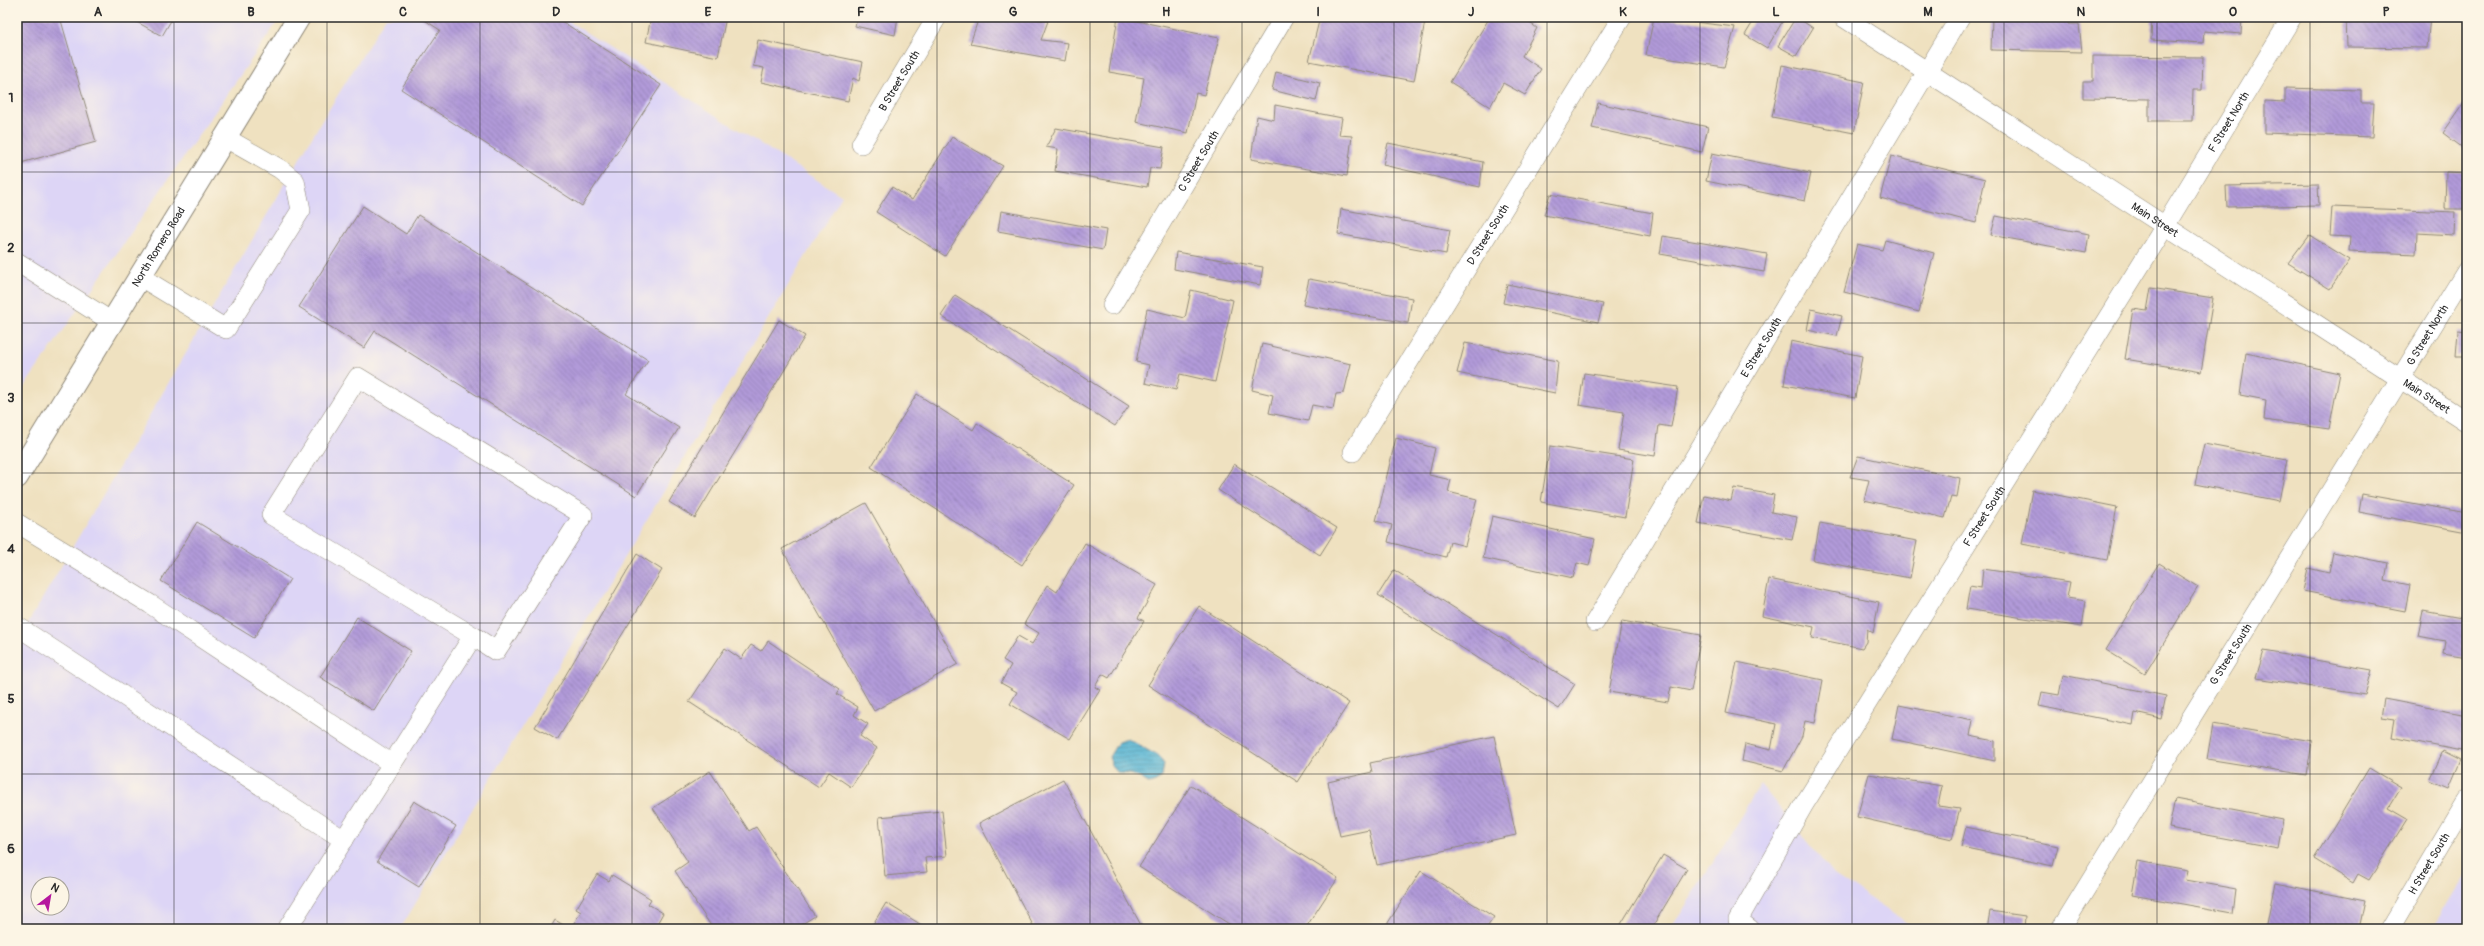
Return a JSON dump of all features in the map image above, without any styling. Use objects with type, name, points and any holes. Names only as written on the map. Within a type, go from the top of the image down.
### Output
[{"type":"street","name":"North Romero Road","points":[[17,477],[224,137],[299,17]]},
{"type":"lane","name":"B Street South","points":[[861,144],[937,17]]},
{"type":"lane","name":"C Street South","points":[[1112,304],[1284,17]]},
{"type":"lane","name":"D Street South","points":[[1353,452],[1622,17]]},
{"type":"lane","name":"Main Street","points":[[1843,17],[2467,422]]},
{"type":"lane","name":"E Street South","points":[[1594,622],[1960,17]]},
{"type":"lane","name":"F Street North","points":[[2164,226],[2292,17]]},
{"type":"lane","points":[[139,276],[226,329],[301,210],[295,182],[280,169],[224,137]]},
{"type":"lane","name":"F Street South","points":[[1750,929],[1738,920],[1803,806],[2164,226]]},
{"type":"lane","points":[[17,262],[112,322]]},
{"type":"lane","name":"G Street North","points":[[2400,379],[2467,270]]},
{"type":"lane","points":[[358,377],[583,515],[496,650],[473,636],[271,515],[358,377]]},
{"type":"lane","name":"G Street South","points":[[2061,929],[2400,379]]},
{"type":"lane","points":[[17,523],[150,604],[392,764]]},
{"type":"lane","points":[[17,626],[344,840]]},
{"type":"lane","points":[[287,929],[473,636]]},
{"type":"lane","name":"H Street South","points":[[2390,929],[2467,799]]},
{"type":"shaded area","points":[[17,17],[272,17],[278,21],[17,397]]},
{"type":"shaded area","points":[[386,17],[562,17],[842,196],[400,929],[17,929],[17,642],[320,124]]},
{"type":"shaded area","points":[[1760,784],[1834,875],[1916,929],[1671,929],[1716,858]]},
{"type":"shaded area","points":[[2467,870],[2467,929],[2432,929]]},
{"type":"water","points":[[1128,739],[1158,756],[1164,764],[1162,777],[1150,784],[1136,776],[1119,772],[1114,768],[1109,757],[1118,742]]},
{"type":"building","points":[[17,17],[60,17],[96,142],[17,164]]},
{"type":"building","points":[[128,17],[173,17],[162,36]]},
{"type":"building","points":[[420,17],[555,17],[661,85],[582,206],[401,89],[440,30]]},
{"type":"building","points":[[651,17],[726,17],[718,57],[646,42]]},
{"type":"building","points":[[857,17],[898,17],[895,35],[855,26]]},
{"type":"building","points":[[979,17],[1022,17],[1048,21],[1041,40],[1068,43],[1065,61],[970,44]]},
{"type":"building","points":[[1118,17],[1219,38],[1204,95],[1196,93],[1188,133],[1136,122],[1144,78],[1109,72]]},
{"type":"building","points":[[1320,17],[1402,17],[1425,21],[1414,81],[1309,61]]},
{"type":"building","points":[[1490,17],[1521,17],[1537,28],[1522,56],[1541,69],[1525,95],[1503,83],[1490,107],[1450,82]]},
{"type":"building","points":[[1654,17],[1735,27],[1724,67],[1646,55]]},
{"type":"building","points":[[1756,17],[1785,17],[1767,48],[1745,35]]},
{"type":"building","points":[[1796,17],[1813,28],[1796,56],[1778,46]]},
{"type":"building","points":[[1992,17],[2068,17],[2068,24],[2079,24],[2082,52],[1991,50]]},
{"type":"building","points":[[2152,17],[2242,17],[2241,34],[2204,31],[2203,43],[2151,40]]},
{"type":"building","points":[[2346,17],[2430,17],[2427,48],[2347,47]]},
{"type":"building","points":[[758,40],[863,62],[859,81],[853,78],[848,101],[761,82],[764,68],[753,66]]},
{"type":"building","points":[[2093,56],[2203,57],[2202,90],[2193,90],[2192,121],[2149,121],[2149,99],[2083,98],[2083,81],[2093,81]]},
{"type":"building","points":[[1782,65],[1864,82],[1854,133],[1772,117]]},
{"type":"building","points":[[1276,72],[1320,83],[1316,101],[1272,90]]},
{"type":"building","points":[[2285,88],[2361,90],[2361,103],[2374,103],[2372,137],[2265,133],[2265,101],[2285,102]]},
{"type":"building","points":[[2467,99],[2467,151],[2443,133]]},
{"type":"building","points":[[1598,103],[1708,127],[1702,152],[1592,128]]},
{"type":"building","points":[[1275,105],[1342,118],[1339,135],[1352,136],[1347,176],[1251,159],[1257,116],[1274,120]]},
{"type":"building","points":[[1056,128],[1164,147],[1160,169],[1150,168],[1147,187],[1055,171],[1058,149],[1046,147]]},
{"type":"building","points":[[952,137],[1003,166],[945,256],[876,212],[892,187],[912,200]]},
{"type":"building","points":[[1388,143],[1483,162],[1480,187],[1383,165]]},
{"type":"building","points":[[1712,153],[1811,173],[1805,201],[1706,181]]},
{"type":"building","points":[[1891,156],[1985,179],[1976,223],[1880,198]]},
{"type":"building","points":[[2446,172],[2467,173],[2467,209],[2445,209]]},
{"type":"building","points":[[2318,184],[2319,205],[2227,207],[2226,186]]},
{"type":"building","points":[[1550,194],[1653,213],[1650,236],[1544,215]]},
{"type":"building","points":[[363,206],[406,234],[418,215],[648,360],[626,394],[679,428],[636,496],[375,331],[364,348],[299,307]]},
{"type":"building","points":[[2332,207],[2455,212],[2454,235],[2417,233],[2416,254],[2349,251],[2350,237],[2330,236]]},
{"type":"building","points":[[1341,209],[1450,230],[1446,254],[1338,234]]},
{"type":"building","points":[[1001,211],[1106,230],[1103,250],[998,231]]},
{"type":"building","points":[[1996,216],[2089,234],[2086,253],[1991,235]]},
{"type":"building","points":[[2309,235],[2350,260],[2330,289],[2288,263]]},
{"type":"building","points":[[1663,236],[1767,254],[1764,272],[1660,254]]},
{"type":"building","points":[[1885,240],[1934,253],[1919,312],[1844,292],[1857,244],[1882,250]]},
{"type":"building","points":[[1176,252],[1263,267],[1260,285],[1174,269]]},
{"type":"building","points":[[1309,279],[1412,298],[1408,323],[1303,305]]},
{"type":"building","points":[[1507,284],[1603,304],[1598,322],[1503,303]]},
{"type":"building","points":[[2151,288],[2213,298],[2201,372],[2125,359],[2133,309],[2147,311]]},
{"type":"building","points":[[1191,290],[1233,300],[1215,382],[1180,374],[1176,390],[1145,383],[1149,365],[1136,362],[1147,309],[1185,318]]},
{"type":"building","points":[[955,295],[1129,406],[1115,426],[941,316]]},
{"type":"building","points":[[1811,309],[1842,316],[1837,336],[1807,330]]},
{"type":"building","points":[[779,320],[805,336],[695,518],[669,502]]},
{"type":"building","points":[[2458,331],[2467,332],[2467,356],[2456,356]]},
{"type":"building","points":[[1791,341],[1862,356],[1855,398],[1784,385]]},
{"type":"building","points":[[1465,343],[1558,361],[1555,393],[1457,373]]},
{"type":"building","points":[[1262,344],[1351,364],[1344,393],[1336,394],[1333,409],[1312,405],[1308,421],[1269,413],[1273,395],[1252,390]]},
{"type":"building","points":[[2246,353],[2340,373],[2329,429],[2264,420],[2266,400],[2240,395]]},
{"type":"building","points":[[1584,373],[1678,387],[1671,427],[1659,425],[1655,456],[1618,450],[1624,412],[1579,405]]},
{"type":"building","points":[[917,394],[973,430],[977,423],[1074,485],[1022,565],[871,467]]},
{"type":"building","points":[[1396,438],[1435,448],[1429,475],[1451,480],[1448,492],[1477,499],[1465,546],[1450,542],[1446,557],[1388,542],[1392,525],[1376,521]]},
{"type":"building","points":[[2204,444],[2287,460],[2279,501],[2195,484]]},
{"type":"building","points":[[1550,446],[1634,459],[1625,517],[1541,502]]},
{"type":"building","points":[[1858,456],[1960,478],[1957,498],[1951,497],[1945,518],[1864,500],[1869,480],[1850,477]]},
{"type":"building","points":[[1234,464],[1337,528],[1320,555],[1218,490]]},
{"type":"building","points":[[1734,488],[1774,495],[1771,512],[1797,517],[1792,540],[1698,523],[1704,495],[1731,501]]},
{"type":"building","points":[[2032,490],[2117,507],[2107,560],[2022,544]]},
{"type":"building","points":[[2362,494],[2467,513],[2467,532],[2359,512]]},
{"type":"building","points":[[866,503],[958,664],[874,711],[782,549]]},
{"type":"building","points":[[1492,516],[1595,539],[1589,566],[1577,563],[1573,578],[1483,558]]},
{"type":"building","points":[[197,522],[290,579],[254,638],[161,581]]},
{"type":"building","points":[[1820,523],[1917,541],[1910,578],[1813,560]]},
{"type":"building","points":[[1085,543],[1157,585],[1138,618],[1144,621],[1109,678],[1102,674],[1095,687],[1100,690],[1070,739],[1010,704],[1017,692],[1001,683],[1011,665],[1003,660],[1018,636],[1032,644],[1039,633],[1024,624],[1047,585],[1057,592]]},
{"type":"building","points":[[2333,552],[2388,563],[2385,580],[2410,585],[2405,611],[2303,591],[2308,568],[2329,573]]},
{"type":"building","points":[[637,554],[662,570],[557,740],[535,727]]},
{"type":"building","points":[[2159,563],[2198,587],[2145,674],[2106,650]]},
{"type":"building","points":[[1983,569],[2070,582],[2067,598],[2086,601],[2082,627],[1966,609],[1970,586],[1981,588]]},
{"type":"building","points":[[1394,570],[1575,684],[1559,709],[1378,595]]},
{"type":"building","points":[[1769,579],[1879,602],[1873,633],[1867,629],[1866,642],[1862,648],[1812,638],[1814,627],[1762,616]]},
{"type":"building","points":[[1199,606],[1349,703],[1298,782],[1148,685]]},
{"type":"building","points":[[2423,611],[2467,619],[2467,658],[2443,654],[2445,641],[2418,636]]},
{"type":"building","points":[[357,617],[411,651],[374,711],[320,677]]},
{"type":"building","points":[[1622,621],[1701,635],[1691,691],[1671,687],[1668,702],[1609,692]]},
{"type":"building","points":[[768,641],[840,689],[837,694],[858,707],[854,715],[868,724],[860,736],[877,748],[851,787],[829,772],[819,787],[689,702],[725,648],[741,659],[751,645],[761,651]]},
{"type":"building","points":[[2264,651],[2372,670],[2365,695],[2256,678]]},
{"type":"building","points":[[1737,662],[1823,680],[1815,723],[1805,721],[1802,736],[1783,771],[1742,761],[1745,744],[1771,750],[1776,724],[1726,713]]},
{"type":"building","points":[[2063,675],[2166,696],[2161,719],[2135,713],[2133,725],[2039,706],[2042,692],[2059,695]]},
{"type":"building","points":[[2384,699],[2467,715],[2466,752],[2392,737],[2395,719],[2381,717]]},
{"type":"building","points":[[1899,705],[1973,720],[1970,736],[1995,741],[1995,761],[1892,739]]},
{"type":"building","points":[[2213,724],[2312,741],[2307,775],[2207,759]]},
{"type":"building","points":[[1494,736],[1516,835],[1377,865],[1369,830],[1340,836],[1328,782],[1372,772],[1370,763]]},
{"type":"building","points":[[2443,751],[2461,760],[2449,788],[2430,780]]},
{"type":"building","points":[[2369,768],[2401,787],[2388,808],[2407,819],[2369,880],[2358,874],[2353,883],[2314,859]]},
{"type":"building","points":[[710,771],[749,831],[756,827],[815,916],[794,929],[713,929],[675,871],[688,862],[653,808]]},
{"type":"building","points":[[1869,774],[1942,786],[1938,806],[1960,809],[1952,839],[1857,817]]},
{"type":"building","points":[[1063,779],[1143,929],[1035,929],[979,823]]},
{"type":"building","points":[[1191,785],[1338,878],[1305,929],[1237,929],[1139,867]]},
{"type":"building","points":[[2175,799],[2283,820],[2278,848],[2169,828]]},
{"type":"building","points":[[414,801],[456,826],[419,887],[377,861]]},
{"type":"building","points":[[942,811],[947,856],[925,858],[927,872],[885,876],[879,817]]},
{"type":"building","points":[[1966,827],[2058,846],[2053,866],[1961,847]]},
{"type":"building","points":[[1663,855],[1687,869],[1651,929],[1618,929]]},
{"type":"building","points":[[2138,861],[2188,870],[2186,880],[2236,889],[2233,913],[2132,895]]},
{"type":"building","points":[[1421,871],[1494,917],[1486,929],[1384,929]]},
{"type":"building","points":[[597,874],[609,881],[612,875],[651,899],[648,904],[663,913],[654,929],[570,929],[581,912],[576,909]]},
{"type":"building","points":[[2275,883],[2365,901],[2359,929],[2266,929]]},
{"type":"building","points":[[886,903],[928,929],[870,929]]},
{"type":"building","points":[[1990,911],[2025,916],[2024,929],[1987,929]]},
{"type":"building","points":[[555,920],[570,929],[550,929]]}]
